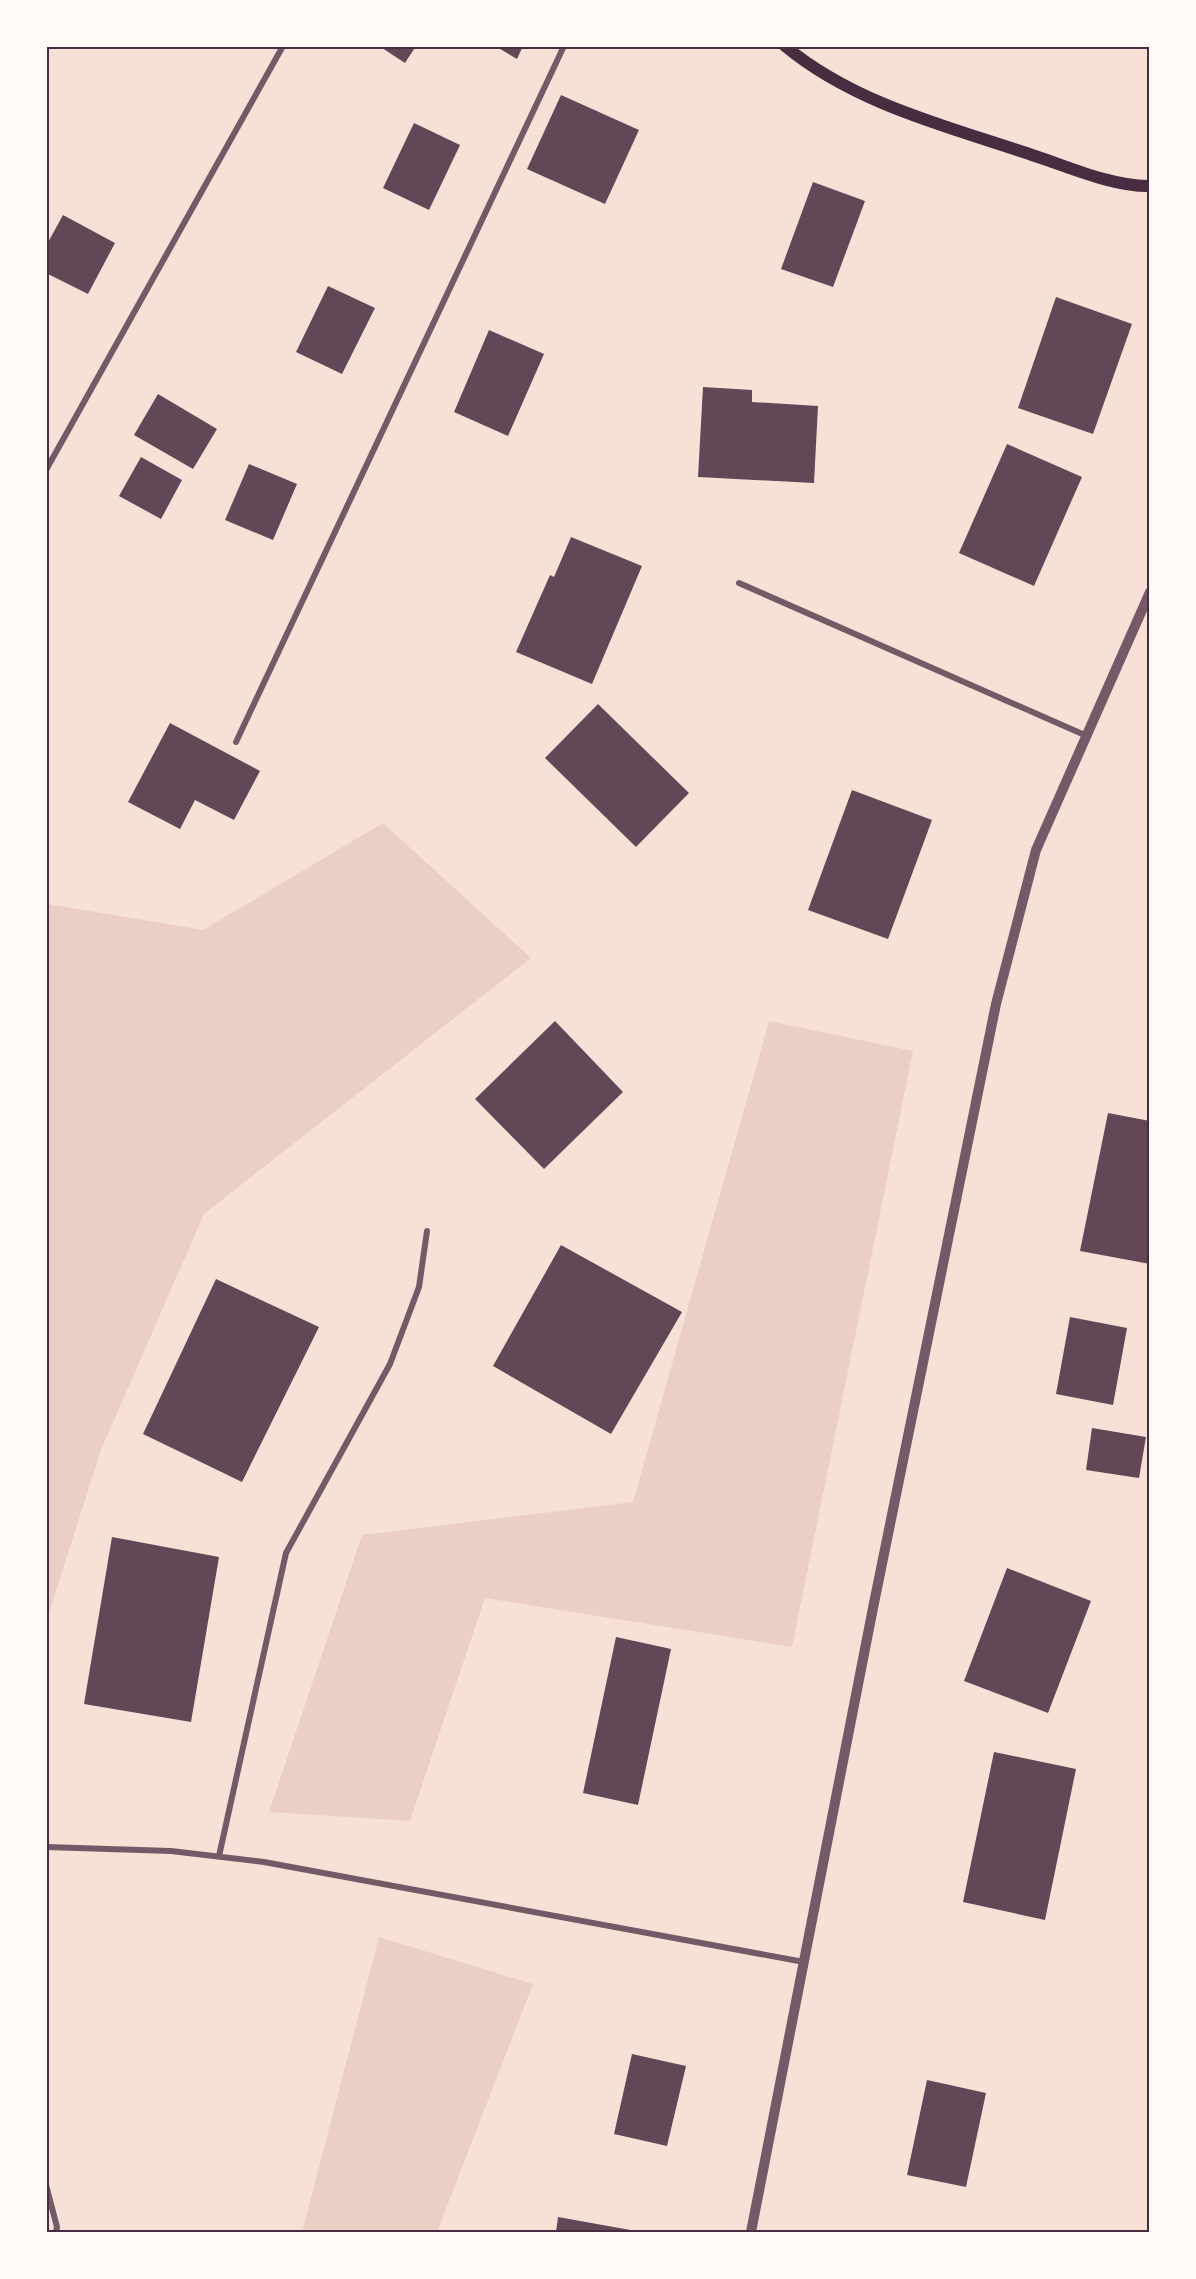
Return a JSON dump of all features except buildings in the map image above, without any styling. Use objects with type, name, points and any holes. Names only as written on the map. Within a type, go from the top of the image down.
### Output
[{"type":"main road","points":[[785,46],[808,66],[894,109],[1084,172],[1135,186],[1149,186]]},
{"type":"street","points":[[46,470],[283,46]]},
{"type":"street","points":[[236,742],[564,46]]},
{"type":"street","points":[[739,583],[1086,736]]},
{"type":"street","points":[[751,2232],[873,1608],[996,1004],[1036,850],[1149,592]]},
{"type":"street","points":[[219,1856],[286,1553],[390,1364],[419,1287],[427,1231]]},
{"type":"street","points":[[46,1847],[171,1851],[288,1866],[805,1962]]},
{"type":"street","points":[[46,2185],[50,2194],[56,2232]]},
{"type":"shaded area","points":[[383,823],[531,958],[204,1214],[101,1450],[47,1619],[47,904],[203,930]]},
{"type":"shaded area","points":[[769,1021],[913,1051],[792,1647],[485,1598],[410,1821],[269,1812],[362,1535],[633,1502]]},
{"type":"shaded area","points":[[379,1937],[533,1984],[437,2232],[302,2232]]}]
